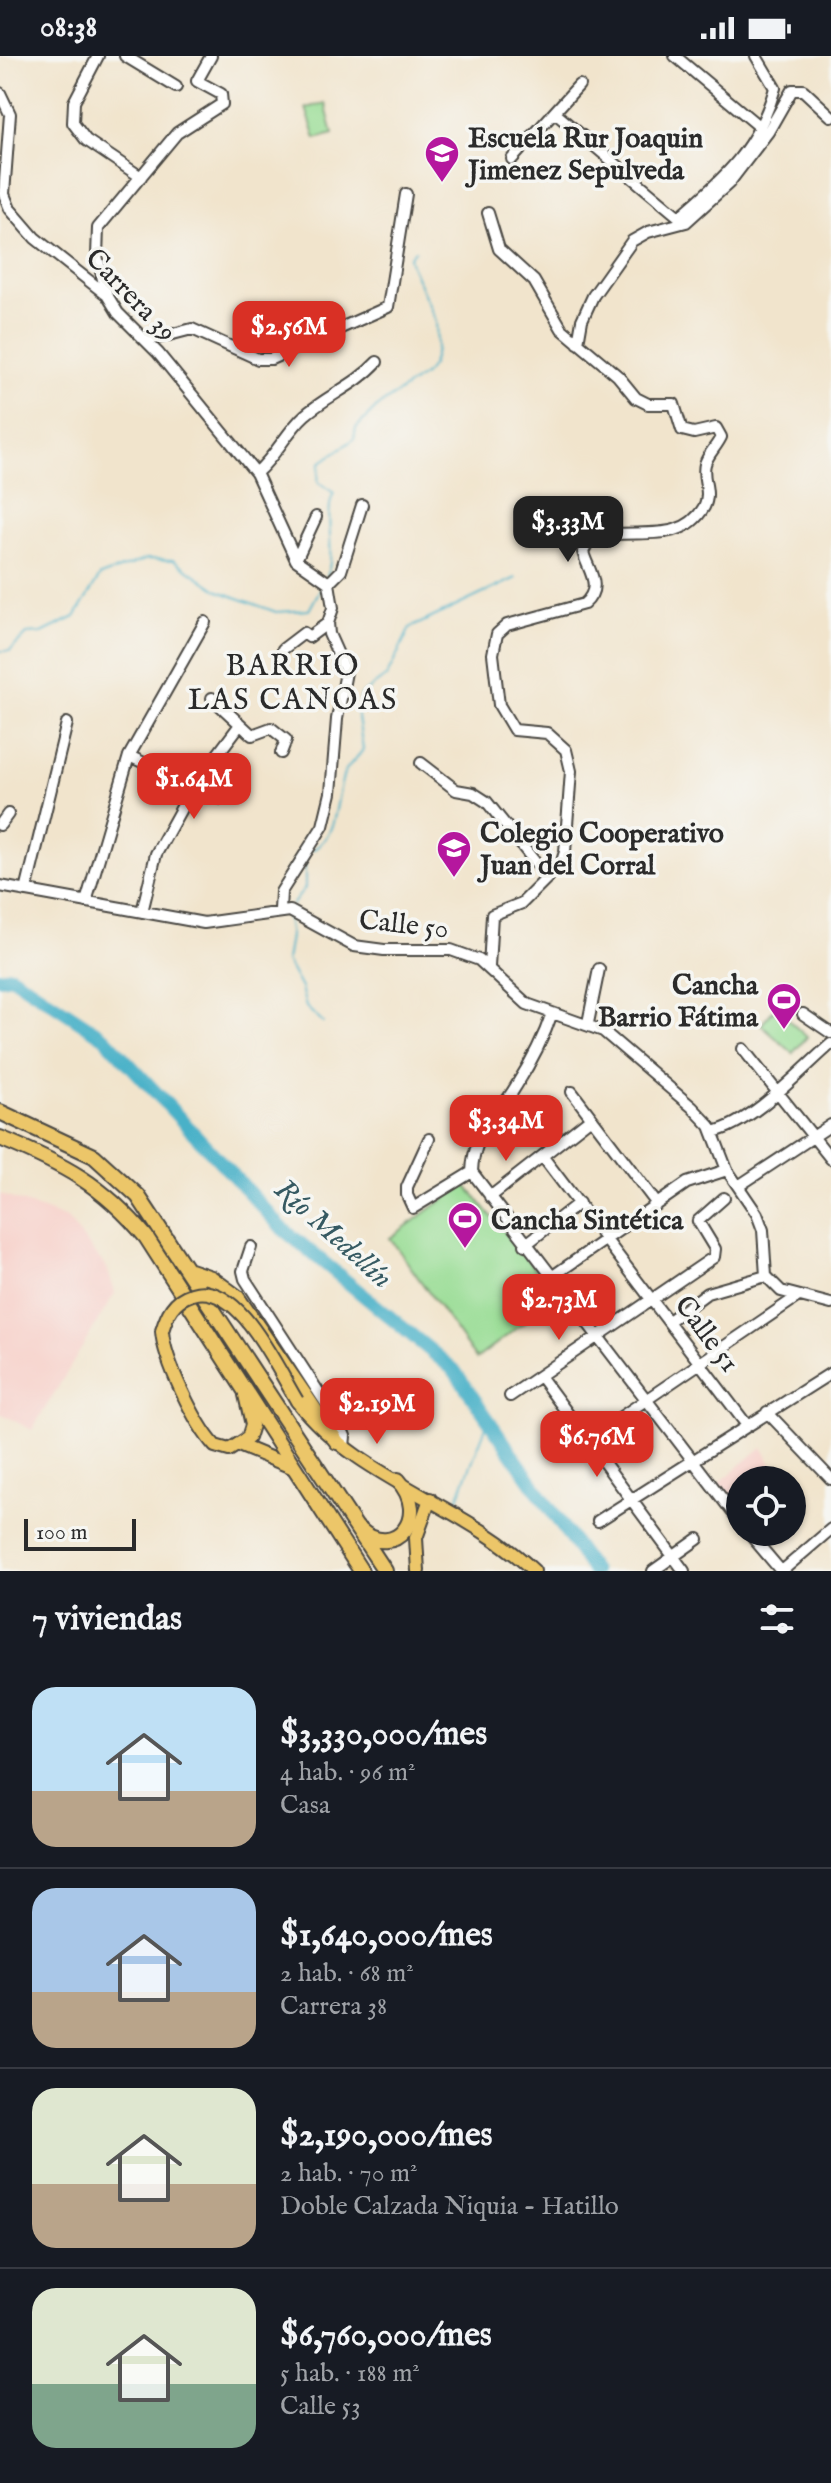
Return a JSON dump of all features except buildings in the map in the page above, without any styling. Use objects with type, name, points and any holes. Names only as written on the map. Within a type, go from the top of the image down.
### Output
[{"type":"highway","points":[[0,1112],[94,1156],[138,1196],[385,1571]]},
{"type":"highway","points":[[0,1138],[65,1165],[99,1188],[125,1212],[168,1265],[361,1571]]},
{"type":"highway","points":[[190,1271],[211,1278],[237,1297],[340,1444]]},
{"type":"highway","points":[[356,1527],[364,1534],[383,1540],[401,1533],[408,1526],[413,1507],[409,1492],[398,1480]]},
{"type":"main road","points":[[294,1468],[241,1446],[222,1449],[208,1438],[163,1345],[162,1331],[167,1314],[182,1298],[206,1292],[224,1297],[243,1316],[297,1401],[340,1444],[496,1538],[534,1571]]},
{"type":"main road","points":[[241,1446],[248,1438],[252,1425],[242,1385]]},
{"type":"main road","points":[[418,1571],[416,1538],[430,1499]]},
{"type":"street","points":[[98,56],[77,93],[71,116],[73,123],[86,140],[141,177]]},
{"type":"street","points":[[125,56],[176,87]]},
{"type":"street","points":[[144,67],[150,56]]},
{"type":"street","points":[[107,295],[97,256],[98,228],[177,133],[222,104],[221,94],[197,81],[211,56]]},
{"type":"street","points":[[675,56],[761,128]]},
{"type":"street","points":[[682,219],[730,173],[761,128],[775,88],[756,56]]},
{"type":"street","points":[[512,159],[579,85]]},
{"type":"street","points":[[578,343],[582,320],[593,296],[632,241],[682,219],[741,171],[792,90],[803,90],[831,116]]},
{"type":"street","name":"Carrera 39","points":[[0,93],[10,114],[5,158],[6,201],[35,238],[107,295],[118,313],[146,341],[256,473],[296,560]]},
{"type":"street","points":[[555,113],[682,219]]},
{"type":"street","points":[[146,341],[192,329],[258,359],[271,359],[388,307],[406,194]]},
{"type":"street","points":[[488,213],[499,249],[534,281],[550,313],[578,343],[618,376],[636,398],[648,404],[671,402],[682,430],[694,433],[716,428],[721,437],[706,463],[708,492],[704,507],[694,518],[661,535],[639,531],[589,540],[583,552],[595,581],[590,598],[584,604],[507,625],[497,634],[493,654],[502,716],[514,730],[553,736],[566,750],[571,771],[565,852],[561,864],[522,903],[492,915],[489,967]]},
{"type":"street","points":[[256,473],[279,450],[302,417],[357,381],[377,362]]},
{"type":"street","points":[[329,583],[341,571],[362,505]]},
{"type":"street","points":[[283,649],[304,633],[309,637],[323,630],[333,608],[329,583],[296,560],[316,517]]},
{"type":"street","points":[[86,902],[129,756],[205,622]]},
{"type":"street","points":[[1,885],[204,923],[232,921],[280,910],[281,892],[323,826],[331,793],[337,719],[346,672],[328,623]]},
{"type":"street","points":[[212,698],[252,735],[271,728],[286,740],[281,753]]},
{"type":"street","points":[[26,891],[67,723]]},
{"type":"street","points":[[142,912],[156,854],[193,787],[239,726]]},
{"type":"street","points":[[129,756],[222,799]]},
{"type":"street","points":[[421,763],[456,790],[473,793],[487,802],[547,877]]},
{"type":"street","points":[[0,825],[8,814]]},
{"type":"street","name":"Calle 50","points":[[280,910],[290,911],[354,946],[384,950],[451,950],[489,967],[516,998],[588,1023],[672,1087],[713,1132],[727,1170],[740,1185],[763,1230],[766,1276]]},
{"type":"street","points":[[588,1023],[599,969]]},
{"type":"street","points":[[552,1013],[517,1086],[478,1139],[473,1150],[472,1172],[550,1278],[726,1504]]},
{"type":"street","points":[[803,1014],[831,1033]]},
{"type":"street","points":[[713,1132],[734,1125],[831,1044]]},
{"type":"street","points":[[743,1049],[831,1159]]},
{"type":"street","points":[[572,1092],[657,1204]]},
{"type":"street","points":[[490,1197],[591,1118]]},
{"type":"street","points":[[740,1185],[831,1125]]},
{"type":"street","points":[[429,1139],[407,1187],[413,1208],[472,1172]]},
{"type":"street","name":"Calle 51","points":[[543,1157],[746,1424]]},
{"type":"street","points":[[550,1278],[697,1178],[727,1170]]},
{"type":"street","points":[[510,1396],[717,1253],[698,1221],[724,1198]]},
{"type":"street","points":[[525,1245],[579,1203]]},
{"type":"street","points":[[251,1247],[243,1271],[245,1279],[340,1425],[345,1436],[340,1444]]},
{"type":"street","points":[[669,1321],[707,1293],[766,1276],[781,1291],[797,1297],[830,1300]]},
{"type":"street","points":[[565,1455],[797,1297]]},
{"type":"street","points":[[598,1521],[746,1424],[831,1373]]},
{"type":"street","points":[[540,1376],[634,1499],[684,1571]]},
{"type":"street","points":[[767,1412],[831,1479]]},
{"type":"street","points":[[760,1546],[782,1571],[831,1529]]},
{"type":"street","points":[[653,1571],[698,1539]]},
{"type":"shaded area","points":[[0,1194],[67,1219],[107,1268],[115,1293],[32,1430],[0,1413]]},
{"type":"shaded area","points":[[762,1447],[773,1466],[740,1466]]},
{"type":"shaded area","points":[[726,1477],[726,1496],[717,1485]]},
{"type":"green space","points":[[325,103],[333,134],[316,139],[306,108]]},
{"type":"green space","name":"Cancha Barrio Fátima","points":[[775,1008],[807,1037],[793,1053],[761,1025]]},
{"type":"green space","name":"Cancha Sintética","points":[[465,1184],[558,1297],[476,1359],[390,1238]]},
{"type":"waterway","points":[[327,576],[330,510],[334,493],[318,482],[320,463],[354,439],[356,428],[377,407],[424,375],[432,365],[437,346],[436,321],[411,265],[409,257],[415,250]]},
{"type":"waterway","points":[[0,651],[10,651],[27,634],[42,633],[75,617],[100,576],[147,559],[174,560],[219,591],[276,612],[309,610],[323,584]]},
{"type":"waterway","name":"BARRIO LAS CANOAS","points":[[313,850],[328,834],[344,774],[363,749],[357,711],[362,694],[387,676],[410,628],[516,578]]},
{"type":"waterway","name":"BARRIO LAS CANOAS","points":[[292,905],[305,888],[305,861]]},
{"type":"waterway","name":"BARRIO LAS CANOAS","points":[[287,917],[290,936],[286,961],[301,988],[306,1007],[323,1023]]},
{"type":"waterway","name":"Río Medellín","points":[[0,978],[11,976],[105,1038],[283,1229],[454,1370],[593,1571]]},
{"type":"waterway","points":[[454,1508],[489,1419]]},
{"type":"place","name":"Escuela Rur Joaquin Jimenez Sepulveda","points":[[442,184]]},
{"type":"place","name":"Colegio Cooperativo Juan del Corral","points":[[454,879]]},
{"type":"place","name":"Cancha Barrio Fátima","points":[[784,1031]]},
{"type":"place","name":"Cancha Sintética","points":[[465,1250]]},
{"type":"district","name":"BARRIO LAS CANOAS","points":[[293,682]]}]
